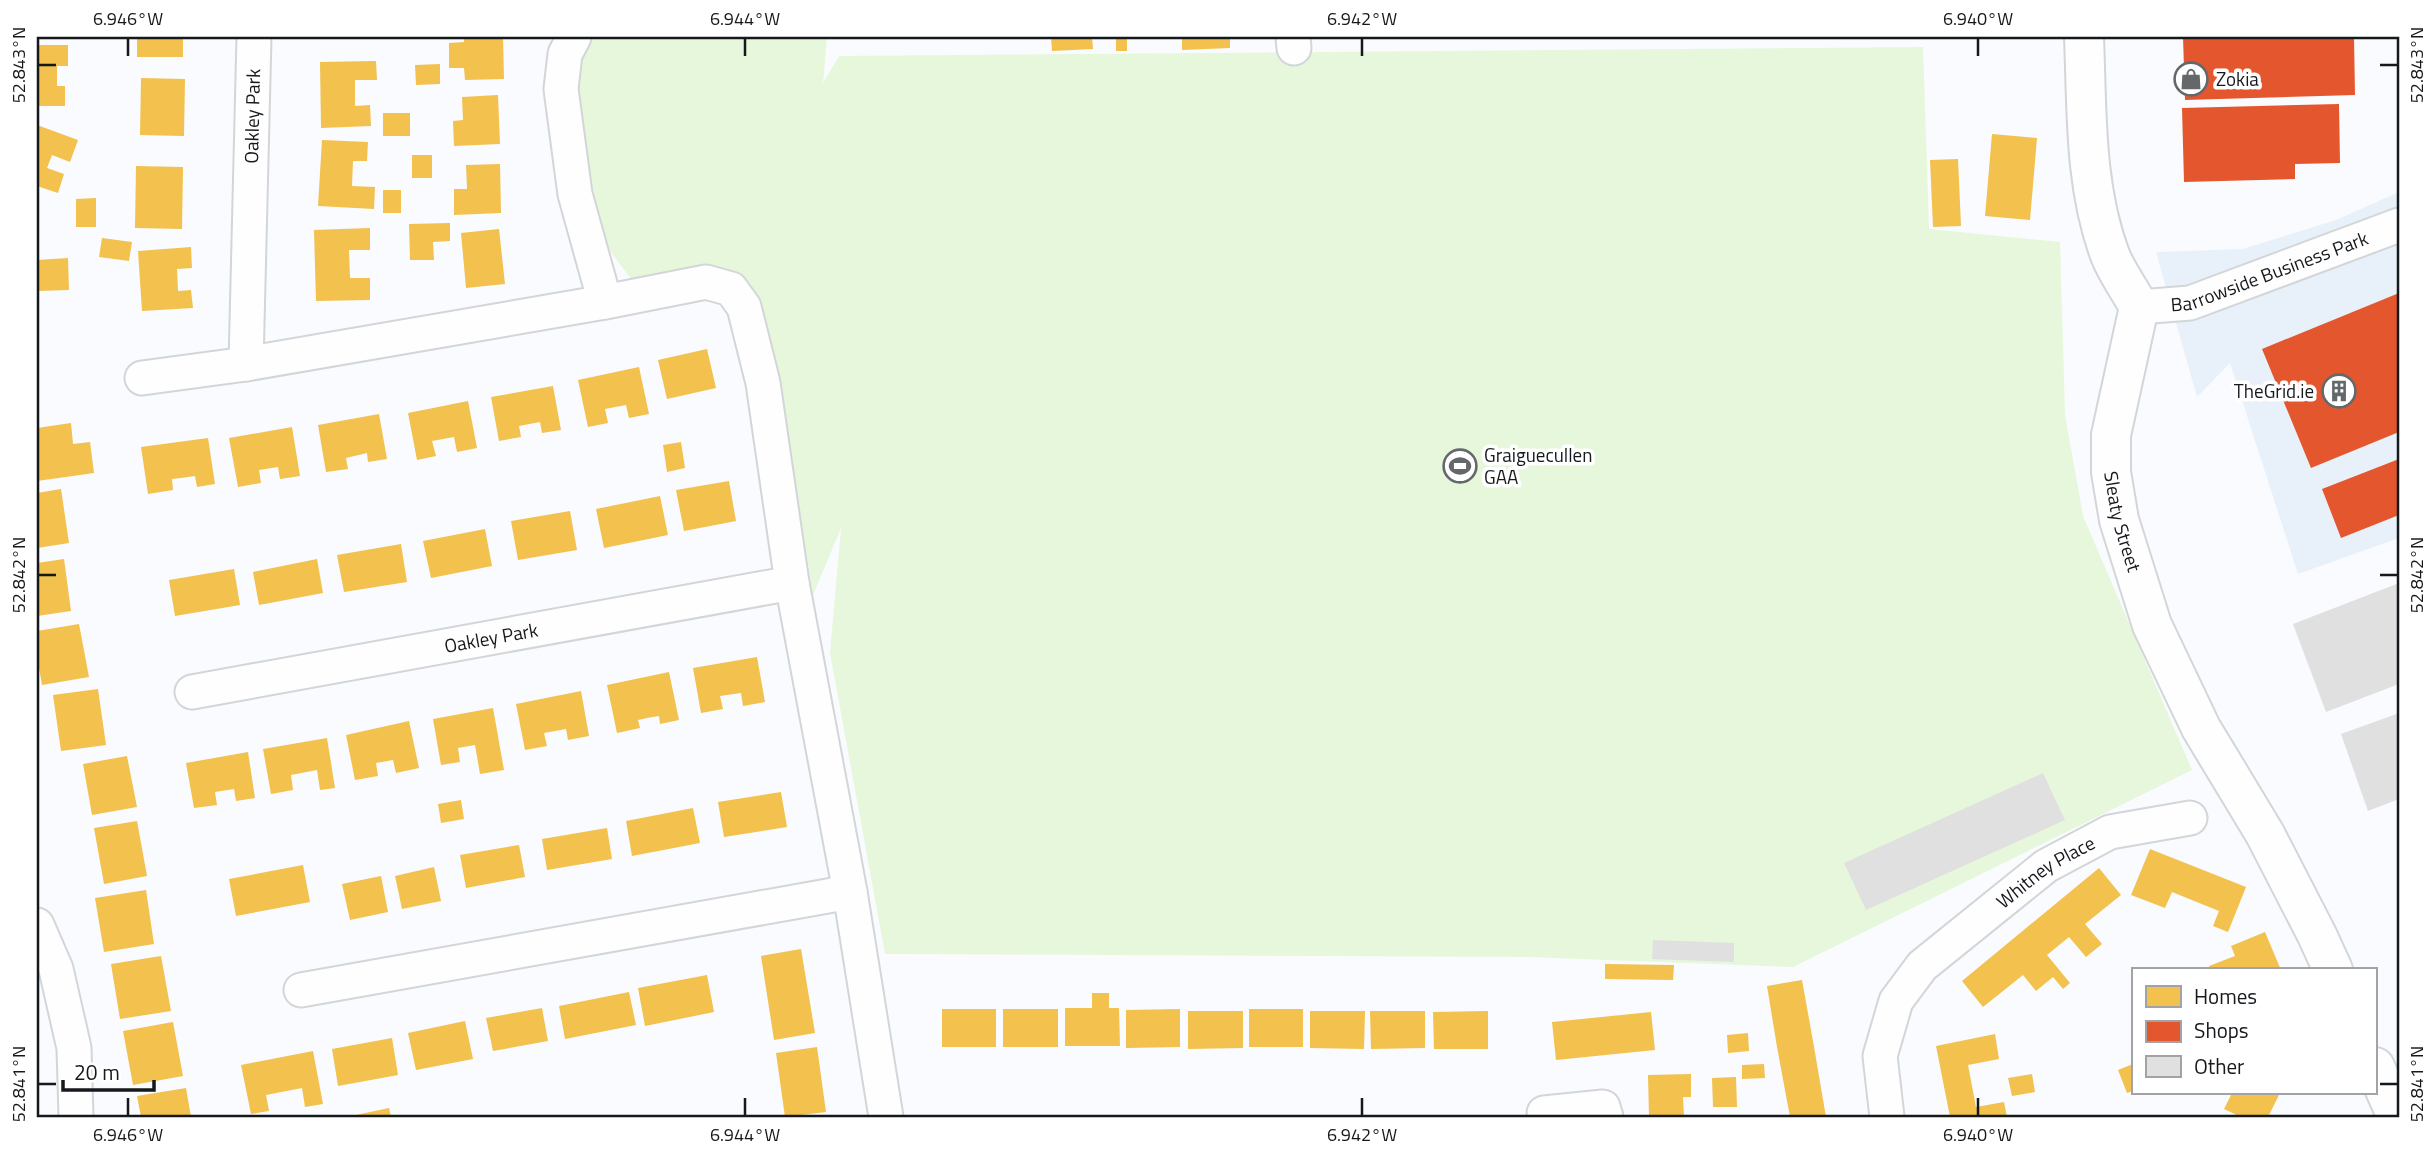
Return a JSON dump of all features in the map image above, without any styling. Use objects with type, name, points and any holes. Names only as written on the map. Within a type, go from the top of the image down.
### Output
[{"type":"street","name":"Oakley Park","points":[[246,364],[254,37]]},
{"type":"street","points":[[574,37],[565,54],[561,89],[575,194],[605,302]]},
{"type":"street","points":[[2084,37],[2089,172],[2111,256],[2139,307]]},
{"type":"street","name":"Barrowside Business Park","points":[[2139,307],[2190,303],[2399,225]]},
{"type":"street","points":[[142,378],[246,364],[706,282],[731,289],[744,307],[763,383],[792,583],[850,892],[886,1117]]},
{"type":"street","name":"Sleaty Street","points":[[2139,307],[2111,435],[2111,472],[2119,520],[2152,625],[2201,728],[2292,886],[2332,968]]},
{"type":"street","name":"Oakley Park","points":[[192,692],[792,583]]},
{"type":"street","name":"Whitney Place","points":[[1887,1117],[1880,1056],[1896,1001],[1922,966],[2046,866],[2110,832],[2190,818]]},
{"type":"street","points":[[301,990],[850,892]]},
{"type":"street","points":[[37,925],[56,969],[74,1048],[76,1117]]},
{"type":"street","points":[[2376,1069],[2397,1117]]},
{"type":"street","points":[[1544,1113],[1604,1107],[1606,1117]]},
{"type":"shaded area","points":[[2399,192],[2399,538],[2298,574],[2230,363],[2197,397],[2156,252],[2243,249],[2336,220]]},
{"type":"green space","name":"Graiguecullen GAA","points":[[590,37],[827,37],[823,83],[839,56],[1923,47],[1929,229],[2060,242],[2065,415],[2083,516],[2192,770],[1793,967],[1528,957],[885,954],[830,653],[841,528],[813,595],[792,462],[760,323],[753,298],[734,271],[703,264],[631,279],[611,252],[592,211],[578,123],[578,63]]},
{"type":"building: Homes","points":[[137,37],[183,37],[183,57],[137,57]]},
{"type":"building: Homes","points":[[464,37],[503,37],[504,79],[465,80],[464,68],[449,68],[449,43],[464,42]]},
{"type":"building: Homes","points":[[1051,37],[1092,37],[1093,49],[1052,51]]},
{"type":"building: Homes","points":[[1116,37],[1127,37],[1127,51],[1116,51]]},
{"type":"building: Homes","points":[[1182,37],[1230,37],[1230,48],[1182,50]]},
{"type":"building: Homes","points":[[37,45],[68,45],[68,66],[57,66],[57,86],[65,86],[65,106],[37,106]]},
{"type":"building: Homes","points":[[376,61],[377,80],[355,80],[355,106],[370,105],[371,126],[321,128],[320,62]]},
{"type":"building: Homes","points":[[440,64],[440,84],[416,85],[415,65]]},
{"type":"building: Homes","points":[[141,78],[185,79],[184,136],[140,135]]},
{"type":"building: Homes","points":[[498,95],[500,144],[454,146],[453,121],[463,120],[462,97]]},
{"type":"building: Homes","points":[[383,113],[410,113],[410,136],[383,136]]},
{"type":"building: Homes","points":[[37,125],[78,140],[70,162],[52,155],[47,168],[64,174],[58,193],[37,186]]},
{"type":"building: Homes","points":[[1992,134],[2037,138],[2030,220],[1985,216]]},
{"type":"building: Homes","points":[[322,140],[368,142],[367,161],[353,161],[352,186],[375,187],[374,209],[318,206]]},
{"type":"building: Homes","points":[[412,155],[432,155],[432,178],[412,178]]},
{"type":"building: Homes","points":[[1958,159],[1961,226],[1933,227],[1930,160]]},
{"type":"building: Homes","points":[[500,164],[501,213],[454,215],[454,189],[467,189],[466,165]]},
{"type":"building: Homes","points":[[136,166],[183,167],[182,229],[135,228]]},
{"type":"building: Homes","points":[[383,190],[401,190],[401,213],[383,213]]},
{"type":"building: Homes","points":[[96,198],[96,227],[76,227],[76,199]]},
{"type":"building: Homes","points":[[450,223],[450,241],[433,242],[434,260],[410,260],[409,224]]},
{"type":"building: Homes","points":[[370,228],[370,250],[349,250],[350,278],[370,278],[370,300],[316,301],[314,230]]},
{"type":"building: Homes","points":[[499,229],[505,284],[466,288],[461,233]]},
{"type":"building: Homes","points":[[102,238],[132,242],[129,261],[99,257]]},
{"type":"building: Homes","points":[[191,247],[192,268],[177,269],[178,291],[191,290],[193,308],[142,311],[138,251]]},
{"type":"building: Homes","points":[[68,258],[69,290],[37,291],[37,260]]},
{"type":"building: Homes","points":[[707,349],[716,388],[667,399],[658,360]]},
{"type":"building: Homes","points":[[639,367],[649,414],[629,418],[626,405],[605,409],[608,423],[588,427],[578,380]]},
{"type":"building: Homes","points":[[553,386],[561,430],[542,433],[540,422],[519,426],[521,437],[499,441],[491,397]]},
{"type":"building: Homes","points":[[468,401],[477,448],[457,452],[454,437],[432,441],[436,456],[417,460],[408,413]]},
{"type":"building: Homes","points":[[379,414],[387,459],[368,462],[367,453],[346,458],[348,469],[326,472],[318,425]]},
{"type":"building: Homes","points":[[71,423],[73,444],[90,442],[94,473],[37,481],[37,428]]},
{"type":"building: Homes","points":[[292,427],[300,476],[280,479],[278,467],[259,470],[261,483],[238,487],[229,438]]},
{"type":"building: Homes","points":[[208,438],[215,484],[197,487],[195,476],[172,479],[173,490],[148,494],[141,447]]},
{"type":"building: Homes","points":[[681,442],[685,468],[667,472],[663,445]]},
{"type":"building: Homes","points":[[729,481],[736,521],[684,531],[676,490]]},
{"type":"building: Homes","points":[[61,489],[69,543],[37,548],[37,493]]},
{"type":"building: Homes","points":[[660,496],[668,535],[604,548],[596,509]]},
{"type":"building: Homes","points":[[570,511],[577,550],[518,560],[511,521]]},
{"type":"building: Homes","points":[[485,529],[492,566],[431,578],[423,541]]},
{"type":"building: Homes","points":[[401,544],[407,582],[344,592],[337,555]]},
{"type":"building: Homes","points":[[64,559],[71,611],[37,616],[37,563]]},
{"type":"building: Homes","points":[[317,559],[323,593],[259,605],[253,572]]},
{"type":"building: Homes","points":[[234,569],[240,605],[175,616],[169,580]]},
{"type":"building: Homes","points":[[79,624],[89,677],[42,685],[37,657],[37,631]]},
{"type":"building: Homes","points":[[757,657],[765,702],[743,706],[741,693],[720,696],[723,709],[701,713],[693,668]]},
{"type":"building: Homes","points":[[669,672],[679,720],[660,724],[659,716],[647,718],[638,720],[640,728],[617,733],[607,685]]},
{"type":"building: Homes","points":[[98,689],[106,745],[61,751],[53,695]]},
{"type":"building: Homes","points":[[581,691],[589,736],[568,740],[566,729],[544,733],[547,746],[525,750],[516,704]]},
{"type":"building: Homes","points":[[493,708],[504,770],[480,774],[475,745],[458,748],[460,762],[441,765],[433,719]]},
{"type":"building: Homes","points":[[409,721],[419,768],[396,773],[393,760],[376,763],[378,776],[355,780],[346,735]]},
{"type":"building: Homes","points":[[327,738],[335,788],[320,790],[317,770],[291,775],[293,790],[271,794],[263,749]]},
{"type":"building: Homes","points":[[248,752],[255,798],[236,801],[234,789],[215,792],[217,805],[194,808],[186,763]]},
{"type":"building: Homes","points":[[127,756],[137,807],[92,815],[83,764]]},
{"type":"building: Homes","points":[[781,792],[787,827],[724,837],[718,802]]},
{"type":"building: Homes","points":[[461,800],[464,819],[441,823],[438,804]]},
{"type":"building: Homes","points":[[693,808],[700,843],[632,856],[626,821]]},
{"type":"building: Homes","points":[[137,821],[147,876],[104,884],[94,828]]},
{"type":"building: Homes","points":[[607,828],[612,859],[547,870],[542,839]]},
{"type":"building: Homes","points":[[519,845],[525,877],[466,888],[460,855]]},
{"type":"building: Homes","points":[[2150,849],[2246,887],[2228,932],[2213,926],[2219,911],[2172,892],[2165,908],[2131,895]]},
{"type":"building: Homes","points":[[303,865],[310,902],[236,916],[229,879]]},
{"type":"building: Homes","points":[[434,867],[441,901],[402,909],[395,876]]},
{"type":"building: Homes","points":[[2099,868],[2121,895],[2085,924],[2102,944],[2086,957],[2069,937],[2047,955],[2070,983],[2063,989],[2053,977],[2036,991],[2023,975],[1983,1007],[1962,981]]},
{"type":"building: Homes","points":[[381,876],[388,912],[350,920],[342,884]]},
{"type":"building: Homes","points":[[146,890],[154,944],[104,952],[95,898]]},
{"type":"building: Homes","points":[[2265,932],[2280,968],[2210,968],[2209,966],[2235,956],[2231,946]]},
{"type":"building: Homes","points":[[801,949],[815,1033],[774,1040],[761,956]]},
{"type":"building: Homes","points":[[161,956],[171,1011],[120,1019],[111,964]]},
{"type":"building: Homes","points":[[1605,964],[1674,965],[1673,980],[1605,979]]},
{"type":"building: Homes","points":[[707,975],[714,1012],[645,1026],[638,988]]},
{"type":"building: Homes","points":[[1802,980],[1826,1117],[1790,1117],[1777,1047],[1767,986]]},
{"type":"building: Homes","points":[[629,992],[636,1025],[565,1039],[559,1006]]},
{"type":"building: Homes","points":[[1092,993],[1109,993],[1109,1008],[1119,1008],[1120,1046],[1065,1046],[1065,1008],[1092,1008]]},
{"type":"building: Homes","points":[[542,1008],[548,1041],[493,1051],[486,1018]]},
{"type":"building: Homes","points":[[942,1009],[996,1009],[996,1047],[942,1047]]},
{"type":"building: Homes","points":[[1003,1009],[1058,1009],[1058,1047],[1003,1047]]},
{"type":"building: Homes","points":[[1180,1009],[1180,1047],[1126,1048],[1126,1010]]},
{"type":"building: Homes","points":[[1249,1009],[1303,1009],[1303,1047],[1249,1047]]},
{"type":"building: Homes","points":[[1188,1011],[1243,1011],[1243,1048],[1188,1049]]},
{"type":"building: Homes","points":[[1310,1011],[1365,1011],[1364,1049],[1310,1048]]},
{"type":"building: Homes","points":[[1370,1011],[1425,1011],[1425,1048],[1371,1049]]},
{"type":"building: Homes","points":[[1488,1011],[1488,1049],[1434,1049],[1433,1012]]},
{"type":"building: Homes","points":[[1651,1012],[1655,1050],[1556,1060],[1552,1022]]},
{"type":"building: Homes","points":[[465,1021],[473,1059],[416,1070],[408,1033]]},
{"type":"building: Homes","points":[[173,1022],[183,1076],[133,1085],[123,1031]]},
{"type":"building: Homes","points":[[1748,1033],[1749,1051],[1728,1053],[1727,1035]]},
{"type":"building: Homes","points":[[1995,1034],[1999,1059],[1968,1065],[1976,1107],[2004,1102],[2007,1117],[1950,1117],[1936,1046]]},
{"type":"building: Homes","points":[[392,1038],[398,1075],[338,1086],[332,1049]]},
{"type":"building: Homes","points":[[817,1047],[826,1112],[785,1117],[776,1053]]},
{"type":"building: Homes","points":[[313,1051],[323,1104],[305,1107],[302,1088],[266,1095],[269,1111],[251,1114],[241,1065]]},
{"type":"building: Homes","points":[[1764,1064],[1765,1078],[1742,1079],[1742,1065]]},
{"type":"building: Homes","points":[[2132,1064],[2132,1091],[2127,1093],[2118,1070]]},
{"type":"building: Homes","points":[[1691,1074],[1691,1097],[1683,1097],[1684,1117],[1649,1117],[1648,1075]]},
{"type":"building: Homes","points":[[2032,1074],[2035,1092],[2012,1096],[2008,1078]]},
{"type":"building: Homes","points":[[1736,1077],[1737,1107],[1713,1107],[1712,1078]]},
{"type":"building: Homes","points":[[186,1088],[191,1117],[141,1117],[137,1096]]},
{"type":"building: Homes","points":[[2232,1094],[2280,1094],[2268,1117],[2241,1117],[2224,1109]]},
{"type":"building: Homes","points":[[389,1108],[391,1117],[351,1117],[351,1116]]},
{"type":"building: Shops","points":[[2183,37],[2354,37],[2355,95],[2185,100]]},
{"type":"building: Shops","points":[[2339,104],[2340,163],[2295,164],[2295,179],[2184,182],[2182,108]]},
{"type":"building: Shops","name":"TheGrid.ie","points":[[2399,293],[2399,432],[2311,468],[2262,349]]},
{"type":"building: Shops","points":[[2399,459],[2399,515],[2341,538],[2322,489]]},
{"type":"building: Other","points":[[2399,583],[2399,684],[2326,712],[2293,624]]},
{"type":"building: Other","points":[[2399,713],[2399,799],[2368,811],[2341,734]]},
{"type":"building: Other","points":[[2043,773],[2065,820],[1866,910],[1844,863]]},
{"type":"building: Other","points":[[1653,940],[1734,943],[1734,962],[1652,959]]},
{"type":"place","name":"Zokia","points":[[2191,79]]},
{"type":"place","name":"TheGrid.ie","points":[[2339,391]]},
{"type":"place","name":"Graiguecullen GAA","points":[[1460,466]]}]
